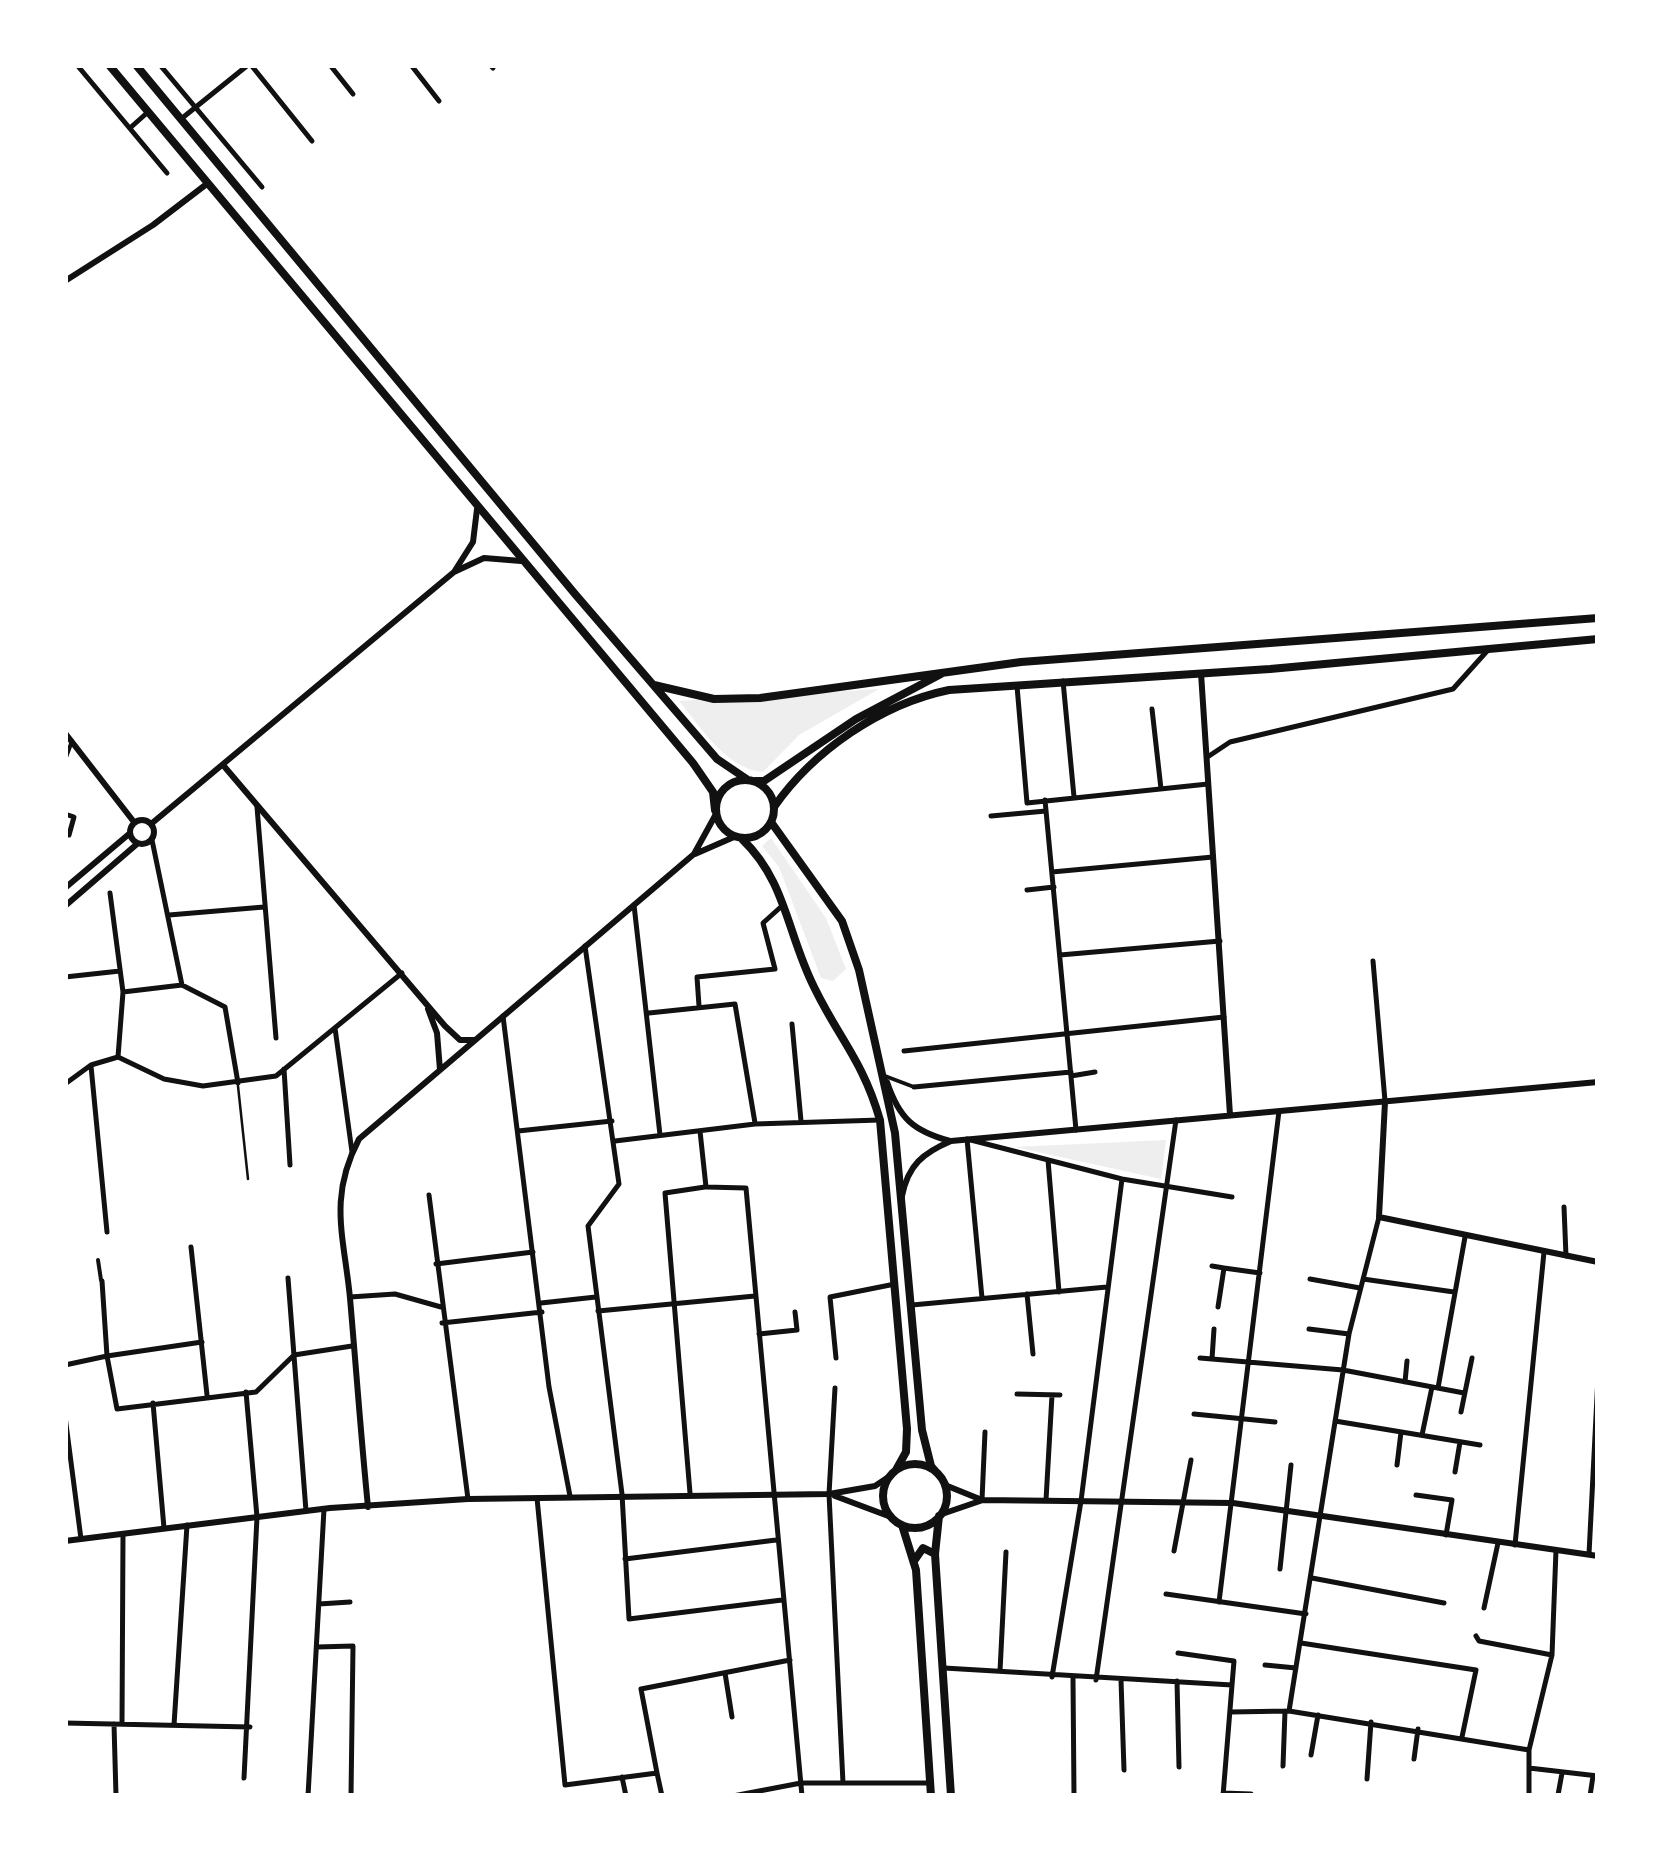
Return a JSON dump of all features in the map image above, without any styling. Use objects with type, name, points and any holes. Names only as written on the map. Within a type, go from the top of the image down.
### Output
[{"type":"main road","points":[[108,65],[705,779],[713,792],[722,828],[738,838],[773,874],[814,988],[866,1074],[880,1120],[908,1443],[883,1492],[891,1517],[902,1526],[914,1561],[931,1796]]},
{"type":"main road","points":[[136,65],[574,594],[727,769],[768,791],[774,807]]},
{"type":"main road","points":[[560,608],[568,608],[574,594]]},
{"type":"main road","points":[[654,685],[714,699],[760,698],[950,670],[1598,618]]},
{"type":"main road","points":[[593,644],[600,632],[608,633]]},
{"type":"main road","points":[[738,838],[759,835],[771,822],[774,807],[813,760],[878,719],[930,694],[1016,682],[1598,639]]},
{"type":"main road","points":[[715,812],[724,788],[764,781],[900,692],[950,670]]},
{"type":"main road","points":[[771,822],[842,921],[885,1077],[902,1201],[922,1430],[931,1466],[945,1486],[935,1554],[951,1796]]},
{"type":"main road","points":[[893,1473],[918,1464],[938,1473]]},
{"type":"main road","points":[[902,1526],[924,1527],[941,1515]]},
{"type":"main road","points":[[914,1561],[923,1548],[935,1554]]},
{"type":"street","points":[[76,65],[167,173]]},
{"type":"street","points":[[160,65],[262,187]]},
{"type":"street","points":[[181,119],[249,65],[312,142]]},
{"type":"street","points":[[330,65],[353,94]]},
{"type":"street","points":[[411,65],[440,101]]},
{"type":"street","points":[[130,128],[148,112]]},
{"type":"street","points":[[65,280],[153,225],[208,183]]},
{"type":"street","points":[[454,572],[472,542],[476,509]]},
{"type":"street","points":[[65,733],[134,822],[152,824],[454,572],[484,558],[521,561]]},
{"type":"street","points":[[1209,756],[1230,742],[1453,689],[1490,649]]},
{"type":"street","points":[[1200,671],[1211,784],[1230,1116]]},
{"type":"street","points":[[1063,680],[1074,798]]},
{"type":"street","points":[[1016,682],[1027,803],[1211,784]]},
{"type":"street","points":[[1152,709],[1161,789]]},
{"type":"street","points":[[65,760],[72,741]]},
{"type":"street","points":[[223,766],[460,1040],[475,1040]]},
{"type":"street","points":[[1045,800],[1076,1130]]},
{"type":"street","points":[[256,804],[276,1038]]},
{"type":"street","points":[[991,816],[1046,811]]},
{"type":"street","points":[[694,854],[715,812]]},
{"type":"street","points":[[65,814],[74,817],[68,835]]},
{"type":"street","points":[[65,888],[130,834],[134,822]]},
{"type":"street","points":[[152,824],[182,985]]},
{"type":"street","points":[[130,834],[137,844]]},
{"type":"street","points":[[368,1507],[350,1297],[338,1218],[343,1170],[359,1139],[694,854],[738,838]]},
{"type":"street","points":[[65,906],[137,844],[152,840]]},
{"type":"street","points":[[112,848],[119,859]]},
{"type":"street","points":[[1052,872],[1215,857]]},
{"type":"street","points":[[1027,890],[1054,887]]},
{"type":"street","points":[[110,893],[123,992],[118,1056]]},
{"type":"street","points":[[634,905],[650,1012],[660,1136]]},
{"type":"street","points":[[700,1006],[697,978],[775,969],[763,923],[782,905]]},
{"type":"street","points":[[169,915],[264,907]]},
{"type":"street","points":[[1060,955],[1220,941]]},
{"type":"street","points":[[585,946],[619,1184],[614,1195],[598,1207],[588,1226],[622,1494],[629,1619],[782,1600]]},
{"type":"street","points":[[1283,1766],[1287,1711],[1322,1519],[1349,1334],[1379,1217],[1385,1102],[1373,960]]},
{"type":"street","points":[[65,977],[120,971]]},
{"type":"street","points":[[65,1084],[91,1065],[118,1056],[164,1080],[203,1086],[276,1076],[402,973]]},
{"type":"street","points":[[123,992],[182,985],[226,1007],[238,1083]]},
{"type":"street","points":[[424,998],[437,1033],[439,1072]]},
{"type":"street","points":[[650,1012],[734,1004],[755,1124]]},
{"type":"street","points":[[504,1016],[554,1428],[570,1496]]},
{"type":"street","points":[[904,1051],[1224,1016]]},
{"type":"street","points":[[792,1024],[801,1122]]},
{"type":"street","points":[[334,1028],[352,1152]]},
{"type":"street","points":[[91,1065],[107,1232]]},
{"type":"street","points":[[284,1069],[290,1165]]},
{"type":"street","points":[[885,1077],[914,1087],[1095,1072]]},
{"type":"street","points":[[885,1077],[896,1110],[910,1125],[951,1141]]},
{"type":"street","points":[[902,1201],[906,1176],[918,1158],[951,1141],[1598,1082]]},
{"type":"street","points":[[1218,1602],[1280,1111]]},
{"type":"street","points":[[615,1141],[755,1124],[880,1120]]},
{"type":"street","points":[[1096,1680],[1176,1120]]},
{"type":"street","points":[[518,1131],[612,1122]]},
{"type":"street","points":[[700,1131],[706,1187]]},
{"type":"street","points":[[967,1139],[1122,1179],[1232,1197]]},
{"type":"street","points":[[967,1139],[982,1298]]},
{"type":"street","points":[[1048,1160],[1059,1292]]},
{"type":"street","points":[[1052,1677],[1081,1502],[1122,1179]]},
{"type":"street","points":[[690,1493],[665,1193],[706,1187],[746,1188],[802,1796]]},
{"type":"street","points":[[429,1196],[442,1323],[468,1499]]},
{"type":"street","points":[[1564,1207],[1566,1256]]},
{"type":"street","points":[[1379,1217],[1598,1262]]},
{"type":"street","points":[[1422,1436],[1465,1237]]},
{"type":"street","points":[[192,1247],[207,1395]]},
{"type":"street","points":[[436,1264],[534,1252]]},
{"type":"street","points":[[1515,1545],[1544,1252]]},
{"type":"street","points":[[98,1260],[107,1356],[117,1410],[207,1395],[256,1392],[294,1354],[352,1346]]},
{"type":"street","points":[[1212,1266],[1260,1273]]},
{"type":"street","points":[[1218,1307],[1224,1268]]},
{"type":"street","points":[[288,1278],[306,1511]]},
{"type":"street","points":[[1362,1279],[1454,1292]]},
{"type":"street","points":[[1310,1280],[1360,1288]]},
{"type":"street","points":[[836,1358],[830,1297],[895,1284]]},
{"type":"street","points":[[912,1305],[1107,1287]]},
{"type":"street","points":[[350,1297],[395,1294],[441,1307]]},
{"type":"street","points":[[1027,1294],[1032,1354]]},
{"type":"street","points":[[540,1303],[596,1296]]},
{"type":"street","points":[[598,1311],[756,1296]]},
{"type":"street","points":[[442,1323],[542,1312]]},
{"type":"street","points":[[759,1334],[796,1330],[795,1312]]},
{"type":"street","points":[[1212,1359],[1214,1328]]},
{"type":"street","points":[[1309,1329],[1349,1334]]},
{"type":"street","points":[[65,1365],[202,1342]]},
{"type":"street","points":[[1200,1358],[1343,1370],[1464,1393]]},
{"type":"street","points":[[1461,1412],[1472,1358]]},
{"type":"street","points":[[1405,1382],[1407,1361]]},
{"type":"street","points":[[941,1515],[982,1500],[1232,1503],[1322,1519],[1593,1555],[1598,1377]]},
{"type":"street","points":[[835,1388],[829,1494],[843,1783]]},
{"type":"street","points":[[244,1778],[250,1727],[258,1517],[246,1392]]},
{"type":"street","points":[[1017,1394],[1056,1395],[1046,1500]]},
{"type":"street","points":[[153,1404],[164,1528]]},
{"type":"street","points":[[1194,1414],[1274,1422]]},
{"type":"street","points":[[65,1416],[81,1539]]},
{"type":"street","points":[[1335,1421],[1480,1445]]},
{"type":"street","points":[[982,1500],[985,1432]]},
{"type":"street","points":[[1397,1464],[1401,1432]]},
{"type":"street","points":[[1455,1472],[1460,1442]]},
{"type":"street","points":[[1174,1551],[1191,1460]]},
{"type":"street","points":[[1280,1570],[1283,1512],[1291,1465]]},
{"type":"street","points":[[65,1542],[324,1509],[468,1499],[829,1494],[875,1486],[893,1473]]},
{"type":"street","points":[[945,1486],[982,1500]]},
{"type":"street","points":[[829,1494],[891,1517]]},
{"type":"street","points":[[1416,1495],[1452,1500],[1446,1535]]},
{"type":"street","points":[[536,1498],[565,1785],[656,1773]]},
{"type":"street","points":[[308,1796],[324,1509]]},
{"type":"street","points":[[174,1725],[187,1525]]},
{"type":"street","points":[[122,1724],[123,1534]]},
{"type":"street","points":[[625,1559],[776,1540]]},
{"type":"street","points":[[1484,1608],[1498,1543]]},
{"type":"street","points":[[1529,1796],[1529,1750],[1552,1655],[1556,1550]]},
{"type":"street","points":[[1000,1672],[1006,1552]]},
{"type":"street","points":[[1312,1578],[1444,1603]]},
{"type":"street","points":[[1166,1594],[1306,1614]]},
{"type":"street","points":[[320,1604],[350,1602]]},
{"type":"street","points":[[1476,1636],[1479,1641],[1552,1655]]},
{"type":"street","points":[[1301,1643],[1476,1670],[1462,1738]]},
{"type":"street","points":[[317,1647],[353,1646],[351,1796]]},
{"type":"street","points":[[1178,1653],[1234,1661],[1223,1794],[1251,1794]]},
{"type":"street","points":[[662,1796],[640,1689],[790,1660]]},
{"type":"street","points":[[1265,1665],[1296,1668]]},
{"type":"street","points":[[944,1668],[1096,1680],[1232,1685]]},
{"type":"street","points":[[724,1672],[732,1717]]},
{"type":"street","points":[[1074,1678],[1074,1796]]},
{"type":"street","points":[[1121,1680],[1124,1770]]},
{"type":"street","points":[[1177,1681],[1180,1767]]},
{"type":"street","points":[[1229,1712],[1287,1711],[1418,1729],[1529,1750]]},
{"type":"street","points":[[1311,1755],[1318,1715]]},
{"type":"street","points":[[1367,1779],[1371,1722]]},
{"type":"street","points":[[65,1723],[250,1727]]},
{"type":"street","points":[[114,1724],[116,1796]]},
{"type":"street","points":[[1414,1759],[1418,1729]]},
{"type":"street","points":[[1529,1768],[1596,1776],[1590,1796]]},
{"type":"street","points":[[1558,1795],[1562,1772]]},
{"type":"street","points":[[622,1777],[626,1796]]},
{"type":"street","points":[[733,1796],[800,1782],[930,1783]]},
{"type":"lane","points":[[238,1083],[248,1179]]},
{"type":"shaded area","points":[[879,689],[799,735],[763,772],[726,755],[679,701]]},
{"type":"shaded area","points":[[771,838],[826,918],[846,969],[833,981],[821,978],[779,867],[762,846]]},
{"type":"shaded area","points":[[1166,1140],[1161,1179],[1015,1147]]}]
